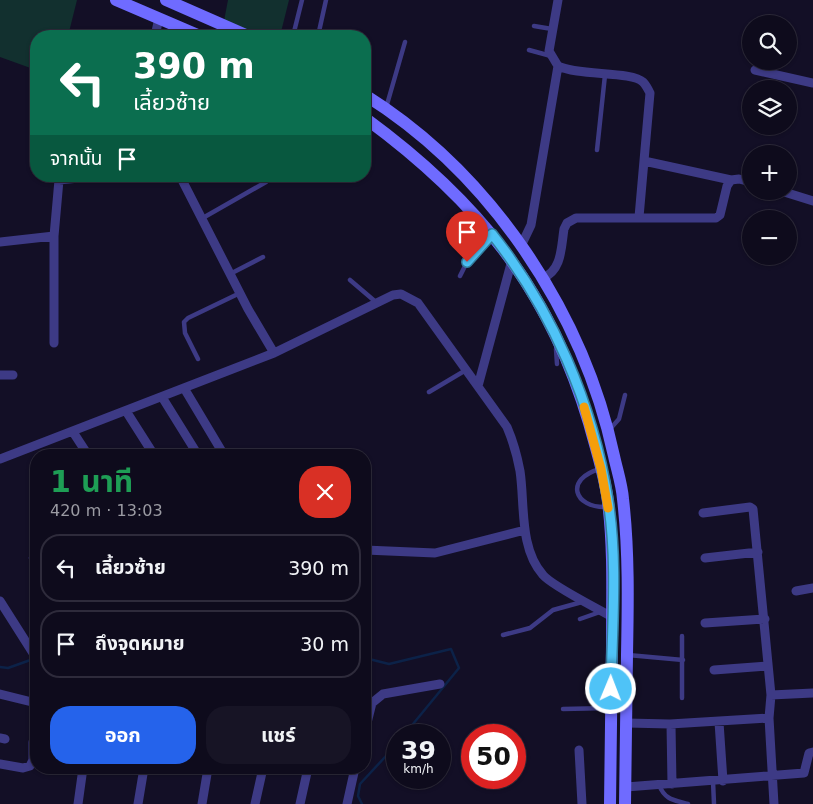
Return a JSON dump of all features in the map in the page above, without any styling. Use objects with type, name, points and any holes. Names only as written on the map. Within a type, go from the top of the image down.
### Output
[{"type":"main road","points":[[116,0],[186,30]]},
{"type":"main road","points":[[166,0],[234,30]]},
{"type":"main road","points":[[371,99],[424,139],[469,182],[521,246],[543,278],[586,362],[594,384],[608,431],[623,498],[629,594],[626,804]]},
{"type":"main road","points":[[371,122],[410,151],[456,194],[492,234],[512,260],[545,315],[571,367],[601,469],[608,507],[612,561],[607,614],[611,708],[610,804]]},
{"type":"street","points":[[558,0],[552,30],[551,56],[558,66],[604,75],[630,76],[642,81],[650,93],[639,217]]},
{"type":"street","points":[[156,30],[159,18]]},
{"type":"street","points":[[521,246],[531,225],[558,66]]},
{"type":"street","points":[[754,70],[813,83]]},
{"type":"street","points":[[644,161],[731,180],[742,180]]},
{"type":"street","points":[[543,278],[552,274],[557,268],[564,229],[568,223],[576,218],[716,218],[720,215],[727,186],[731,180]]},
{"type":"street","points":[[54,343],[54,236],[59,182]]},
{"type":"street","points":[[183,182],[240,293],[274,354]]},
{"type":"street","points":[[797,196],[813,201]]},
{"type":"street","points":[[0,242],[54,236]]},
{"type":"street","points":[[478,386],[512,260]]},
{"type":"street","points":[[39,449],[72,432],[274,354],[393,295],[401,294],[418,303],[507,426],[515,444],[520,472],[525,530],[535,563],[544,576],[607,614]]},
{"type":"street","points":[[0,375],[13,375]]},
{"type":"street","points":[[184,388],[220,449]]},
{"type":"street","points":[[162,397],[194,449]]},
{"type":"street","points":[[126,411],[150,449]]},
{"type":"street","points":[[72,432],[84,449]]},
{"type":"street","points":[[0,459],[30,452]]},
{"type":"street","points":[[703,513],[750,507],[754,510],[771,695],[769,718],[774,804]]},
{"type":"street","points":[[371,550],[435,553],[525,530]]},
{"type":"street","points":[[705,558],[758,552]]},
{"type":"street","points":[[796,591],[813,588]]},
{"type":"street","points":[[0,601],[3,612],[30,650]]},
{"type":"street","points":[[705,623],[765,619]]},
{"type":"street","points":[[714,670],[768,666]]},
{"type":"street","points":[[371,708],[372,704],[383,694],[440,684]]},
{"type":"street","points":[[771,695],[813,693]]},
{"type":"street","points":[[0,694],[30,701]]},
{"type":"street","points":[[627,723],[670,724],[769,718]]},
{"type":"street","points":[[719,722],[723,781]]},
{"type":"street","points":[[671,724],[672,784]]},
{"type":"street","points":[[579,750],[582,804]]},
{"type":"street","points":[[626,787],[713,782],[804,773],[806,758],[809,753],[813,752]]},
{"type":"street","points":[[0,764],[23,768],[30,766]]},
{"type":"street","points":[[78,804],[82,774]]},
{"type":"street","points":[[138,804],[143,774]]},
{"type":"street","points":[[202,804],[207,774]]},
{"type":"street","points":[[255,804],[262,774]]},
{"type":"street","points":[[300,804],[307,774]]},
{"type":"street","points":[[347,804],[354,774]]},
{"type":"lane","points":[[319,30],[326,0]]},
{"type":"lane","points":[[296,30],[303,1]]},
{"type":"lane","points":[[318,5],[325,8]]},
{"type":"lane","points":[[314,18],[322,20]]},
{"type":"lane","points":[[534,26],[552,30]]},
{"type":"lane","points":[[385,108],[405,42]]},
{"type":"lane","points":[[528,50],[551,56]]},
{"type":"lane","points":[[597,150],[604,75]]},
{"type":"lane","points":[[201,219],[266,182]]},
{"type":"lane","points":[[460,276],[467,262],[492,234]]},
{"type":"lane","points":[[230,274],[264,257]]},
{"type":"lane","points":[[350,280],[377,303]]},
{"type":"lane","points":[[198,359],[186,333],[184,322],[188,318],[240,293]]},
{"type":"lane","points":[[557,340],[557,364]]},
{"type":"lane","points":[[428,392],[466,370]]},
{"type":"lane","points":[[608,431],[619,419],[625,395]]},
{"type":"lane","points":[[601,469],[586,473],[579,480],[577,489],[579,497],[587,504],[596,507],[608,507]]},
{"type":"lane","points":[[503,636],[530,628],[553,610],[586,601]]},
{"type":"lane","points":[[580,619],[607,614]]},
{"type":"lane","points":[[682,636],[682,698]]},
{"type":"lane","points":[[627,655],[682,660]]},
{"type":"lane","points":[[563,709],[611,708]]},
{"type":"lane","points":[[713,782],[714,804]]},
{"type":"lane","points":[[659,785],[662,794],[668,799],[688,804]]},
{"type":"green space","points":[[0,0],[77,0],[70,30],[30,30],[30,68],[0,57]]},
{"type":"green space","points":[[228,0],[289,0],[282,30],[246,30],[224,21]]},
{"type":"waterway","points":[[371,660],[389,664],[451,649],[459,668],[413,724]]},
{"type":"waterway","points":[[0,667],[8,668],[30,660]]},
{"type":"waterway","points":[[371,772],[386,756]]},
{"type":"waterway","points":[[362,804],[358,796],[360,784],[369,774]]},
{"type":"slow traffic","points":[[584,407],[594,439],[608,508]]},
{"type":"route","points":[[467,262],[492,234],[512,260],[545,315],[571,367],[597,454],[608,501],[612,561],[611,689]]}]
